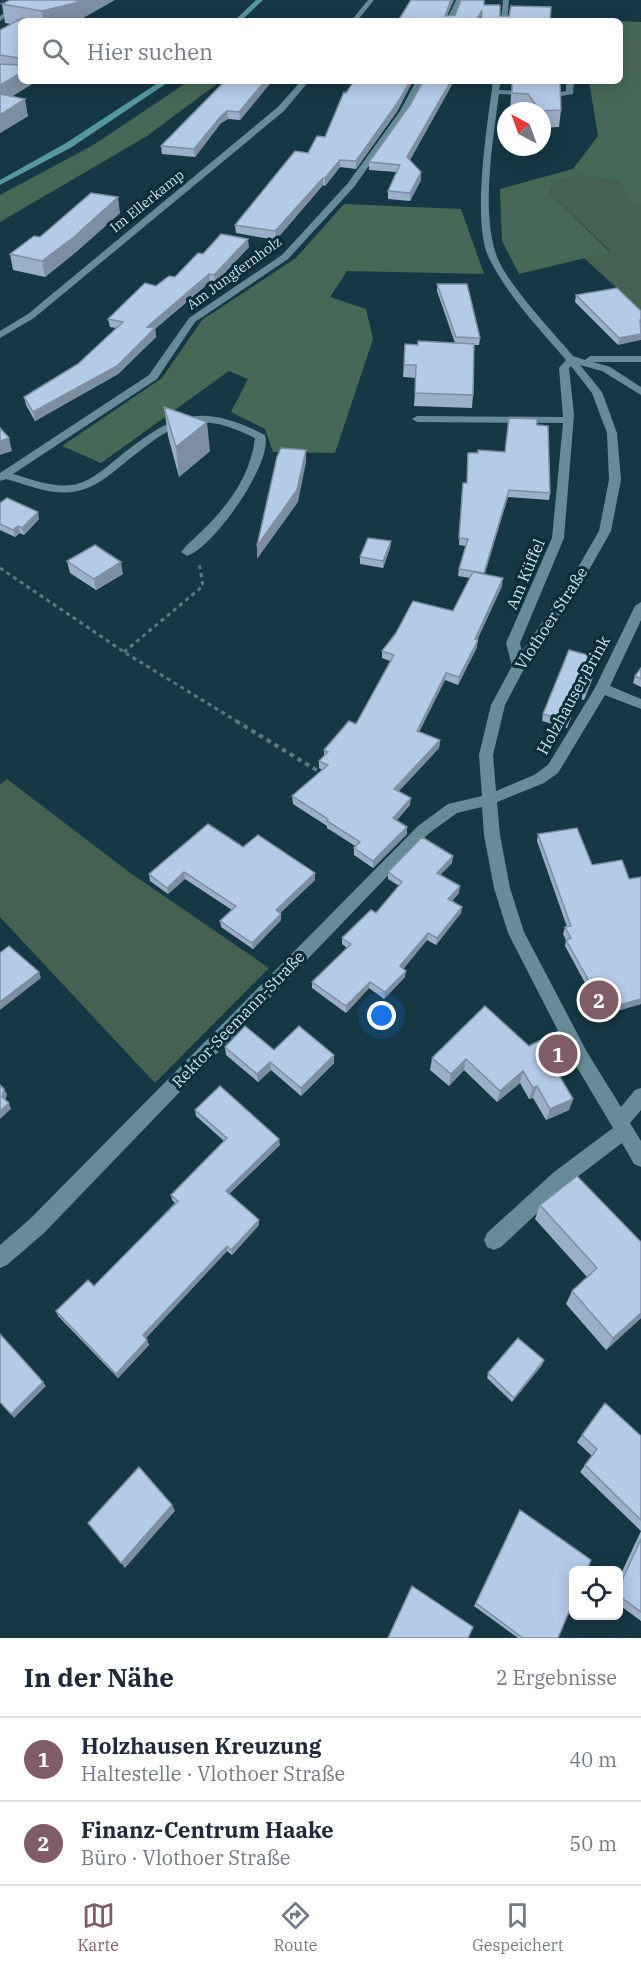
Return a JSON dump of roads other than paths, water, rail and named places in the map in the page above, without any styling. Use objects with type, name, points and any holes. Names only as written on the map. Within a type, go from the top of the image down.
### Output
[{"type":"main road","points":[[240,18],[260,0]]},
{"type":"main road","points":[[0,183],[78,139],[161,84]]},
{"type":"street","points":[[0,19],[25,0]]},
{"type":"street","points":[[356,18],[371,0]]},
{"type":"street","points":[[450,18],[459,0]]},
{"type":"street","points":[[504,18],[506,0]]},
{"type":"street","name":"Im Ellerkamp","points":[[0,335],[31,316],[281,109],[302,84]]},
{"type":"street","name":"Am Jungfernholz","points":[[2,476],[153,377],[192,320],[285,257],[351,185],[404,111],[418,84]]},
{"type":"street","points":[[496,87],[555,95],[570,92],[570,84]]},
{"type":"street","name":"Vlothoer Straße","points":[[496,87],[486,177],[487,229],[492,256],[510,285],[597,392],[612,433],[615,480],[605,531],[579,577],[519,666],[498,705],[486,754],[488,800],[502,888],[516,933],[581,1058],[641,1158]]},
{"type":"street","points":[[572,359],[641,359]]},
{"type":"street","points":[[572,359],[606,369],[641,392]]},
{"type":"street","name":"Am Küffel","points":[[519,666],[513,643],[558,538],[568,420],[564,368],[572,359]]},
{"type":"street","name":"Am Jungfernholz","points":[[2,476],[60,490],[80,488],[96,480],[156,432],[176,421],[209,417],[238,423],[261,437],[261,451],[239,495],[223,517],[187,552]]},
{"type":"street","points":[[417,419],[568,420]]},
{"type":"street","name":"Holzhauser Brink","points":[[488,800],[539,779],[553,769],[602,688],[641,606]]},
{"type":"street","points":[[602,688],[641,704]]},
{"type":"street","name":"Rektor-Seemann-Straße","points":[[0,1258],[37,1226],[423,830],[453,808],[488,800]]},
{"type":"street","points":[[494,1240],[622,1126],[641,1096]]},
{"type":"place","name":"Finanz-Centrum Haake","points":[[599,1000]]},
{"type":"place","name":"Holzhausen Kreuzung","points":[[558,1054]]}]
